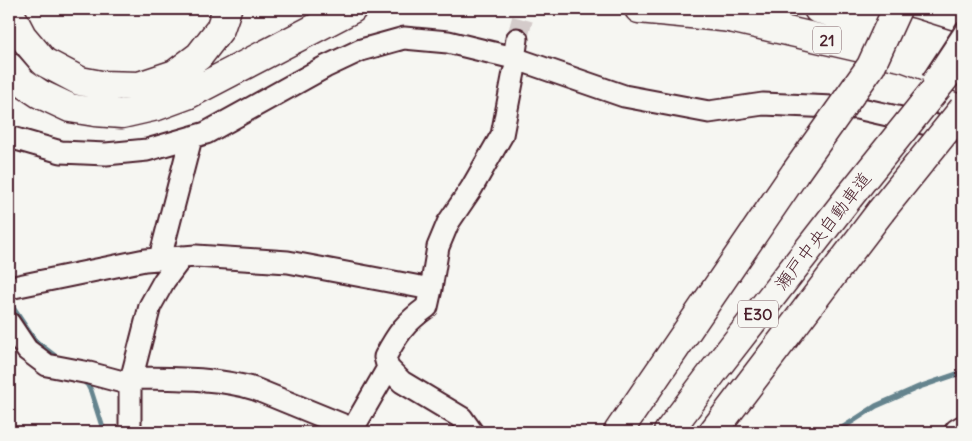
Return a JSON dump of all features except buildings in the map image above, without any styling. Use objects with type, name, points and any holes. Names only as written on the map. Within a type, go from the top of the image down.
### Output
[{"type":"main road","points":[[9,11],[22,36],[44,62],[80,81],[101,85],[139,86],[175,74],[199,56],[220,29],[227,9]]},
{"type":"main road","points":[[9,67],[22,82],[40,94],[70,108],[122,114],[157,106],[187,96],[352,9]]},
{"type":"main road","points":[[639,9],[732,18]]},
{"type":"main road","name":"21","points":[[690,9],[905,58],[963,79]]},
{"type":"main road","name":"21","points":[[818,9],[912,33],[963,49]]},
{"type":"main road","points":[[618,432],[795,173],[871,66],[897,9]]},
{"type":"main road","name":"瀬戸中央自動車道","points":[[668,432],[849,197],[963,55]]},
{"type":"main road","name":"瀬戸中央自動車道","points":[[713,432],[881,211],[963,109]]},
{"type":"main road","points":[[933,147],[963,127]]},
{"type":"street","points":[[9,137],[61,152],[106,154],[147,150],[206,133],[324,67],[361,50],[404,38],[448,42],[515,56],[624,96],[709,112],[763,104],[857,108],[963,132]]},
{"type":"street","points":[[472,432],[462,418],[402,382],[388,368],[385,357],[398,334],[411,318],[427,307],[438,247],[448,223],[471,189],[502,135],[515,56]]},
{"type":"street","points":[[160,258],[191,138]]},
{"type":"street","points":[[13,286],[145,260],[196,256],[288,262],[431,289]]},
{"type":"street","points":[[130,432],[131,381],[150,306],[164,281],[182,257]]},
{"type":"street","points":[[9,323],[27,350],[50,366],[131,381],[192,380],[239,384],[352,430],[388,368]]},
{"type":"street","points":[[958,432],[963,429]]},
{"type":"lane","points":[[849,197],[963,26]]},
{"type":"waterway","points":[[9,300],[35,341],[60,360]]},
{"type":"waterway","points":[[836,432],[876,406],[919,387],[963,372]]},
{"type":"waterway","points":[[80,378],[88,385],[91,391],[104,432]]},
{"type":"tunnel","points":[[517,39],[525,9]]}]
